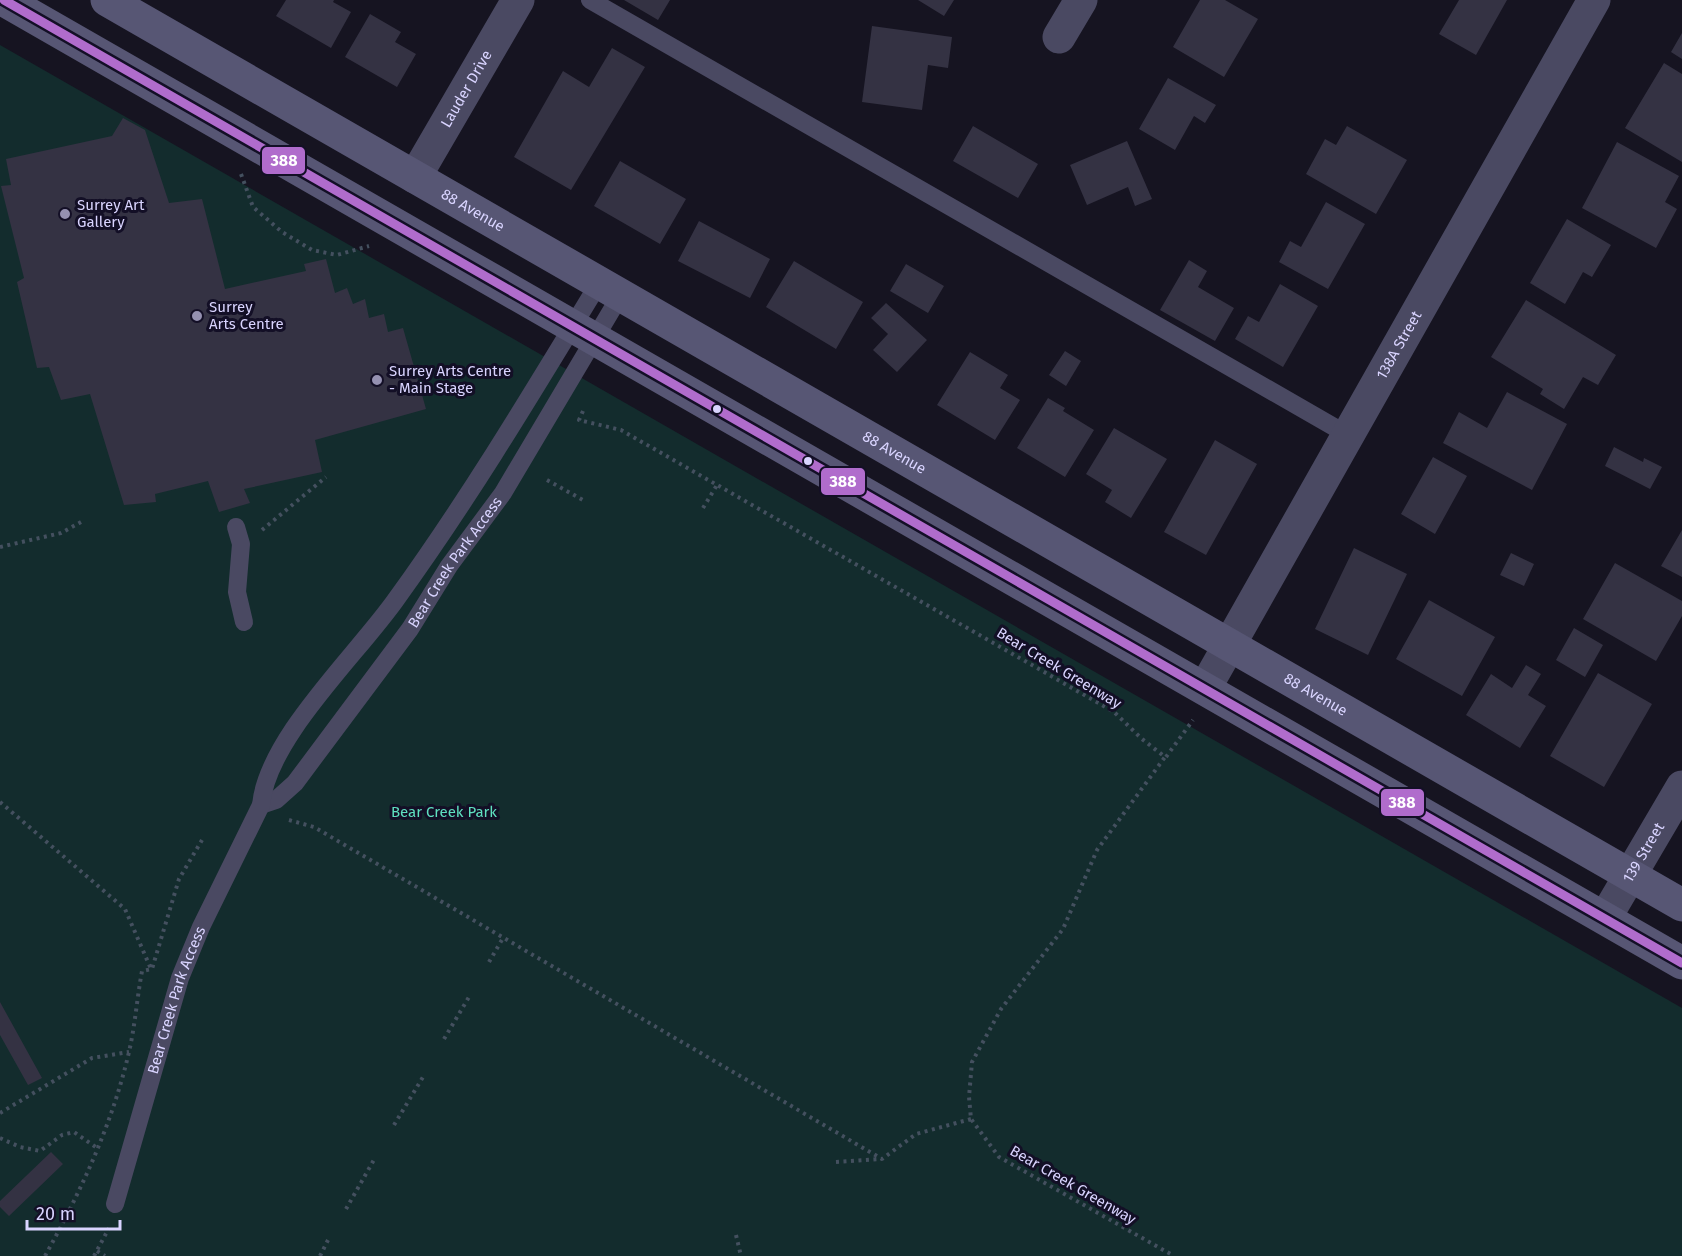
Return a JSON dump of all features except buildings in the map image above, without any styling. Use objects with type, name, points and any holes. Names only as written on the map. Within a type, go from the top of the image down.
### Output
[{"type":"main road","points":[[4,0],[584,332],[1200,702],[1605,918],[1682,963]]},
{"type":"main road","name":"88 Avenue","points":[[107,0],[1682,905]]},
{"type":"main road","points":[[348,196],[416,177]]},
{"type":"street","name":"Lauder Drive","points":[[416,177],[518,0]]},
{"type":"street","points":[[1059,37],[1081,0]]},
{"type":"street","name":"138A Street","points":[[1200,702],[1230,644],[1594,0]]},
{"type":"street","name":"139 Street","points":[[1605,918],[1682,787]]},
{"type":"lane","points":[[590,0],[1348,435]]},
{"type":"lane","name":"Bear Creek Park Access","points":[[261,805],[276,800],[295,783],[410,629],[449,566],[503,493],[584,332],[609,290]]},
{"type":"lane","name":"Bear Creek Park Access","points":[[115,1203],[180,978],[201,927],[261,805],[263,788],[272,763],[326,686],[396,600],[514,423],[584,332],[609,290]]},
{"type":"lane","points":[[236,528],[240,544],[237,592],[244,622]]},
{"type":"path","points":[[239,168],[254,207],[282,232],[312,250],[337,255],[372,244]]},
{"type":"path","name":"Bear Creek Greenway","points":[[588,402],[579,420],[621,430],[1114,712],[1165,757]]},
{"type":"path","points":[[260,531],[326,477]]},
{"type":"path","points":[[547,480],[582,500]]},
{"type":"path","points":[[703,508],[717,485]]},
{"type":"path","points":[[0,547],[61,533],[81,522]]},
{"type":"path","points":[[836,1162],[882,1159],[916,1134],[971,1119],[969,1097],[972,1062],[1001,1009],[1063,929],[1097,850],[1165,757],[1200,702]]},
{"type":"path","points":[[0,802],[125,909],[152,969]]},
{"type":"path","points":[[283,817],[314,827],[882,1159]]},
{"type":"path","points":[[152,969],[179,879],[202,840]]},
{"type":"path","points":[[489,962],[503,938]]},
{"type":"path","points":[[45,1256],[79,1197],[107,1128],[129,1052],[142,970],[152,969]]},
{"type":"path","points":[[444,1039],[469,998]]},
{"type":"path","points":[[0,1113],[92,1058],[129,1052]]},
{"type":"path","points":[[394,1125],[423,1077]]},
{"type":"path","name":"Bear Creek Greenway","points":[[971,1119],[982,1137],[999,1157],[1174,1256]]},
{"type":"path","points":[[0,1138],[20,1147],[40,1151],[62,1135],[74,1132],[98,1148]]},
{"type":"path","points":[[346,1209],[375,1158]]},
{"type":"path","points":[[94,1256],[109,1228]]},
{"type":"path","points":[[736,1235],[741,1256]]},
{"type":"path","points":[[320,1256],[328,1240]]},
{"type":"path","points":[[97,1251],[105,1256]]},
{"type":"green space","name":"Bear Creek Park","points":[[0,45],[1682,1008],[1682,1256],[0,1256]]},
{"type":"transit line","name":"388","points":[[4,0],[1682,963]]},
{"type":"place","name":"Surrey Art Gallery","points":[[65,214]]},
{"type":"place","name":"Surrey Arts Centre","points":[[197,316]]},
{"type":"place","name":"Surrey Arts Centre - Main Stage","points":[[377,380]]}]
